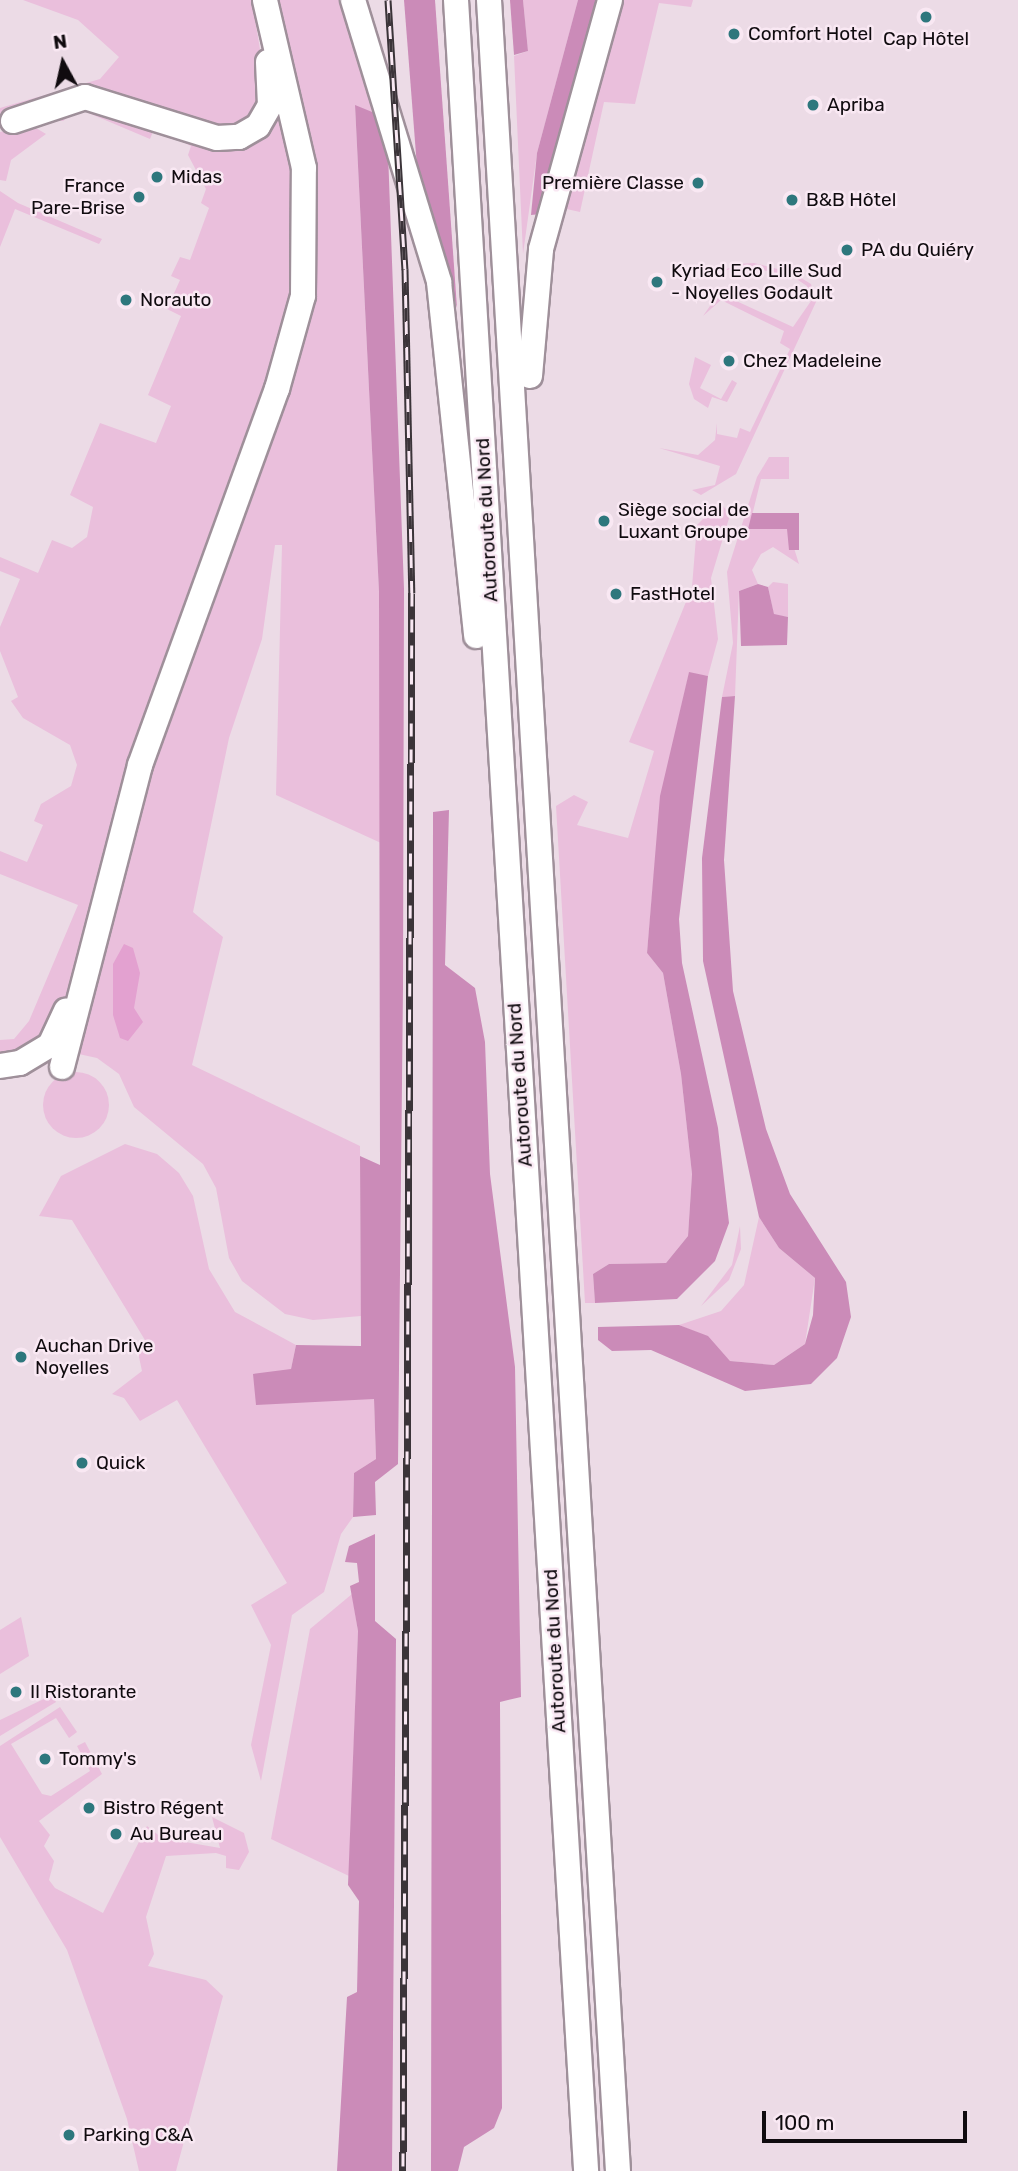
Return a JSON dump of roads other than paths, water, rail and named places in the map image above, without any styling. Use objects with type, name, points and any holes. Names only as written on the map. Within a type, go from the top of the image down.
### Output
[{"type":"highway","points":[[354,0],[439,282],[480,667],[495,700]]},
{"type":"highway","name":"Autoroute du Nord","points":[[456,0],[495,700],[586,2171]]},
{"type":"highway","name":"Autoroute du Nord","points":[[489,0],[522,483],[618,2171]]},
{"type":"highway","points":[[522,483],[532,459],[529,345],[541,249],[610,0]]},
{"type":"highway","points":[[13,121],[85,97],[217,138],[248,133],[270,106],[266,5]]},
{"type":"highway","points":[[62,1067],[148,740],[277,389],[303,296],[304,169],[266,5]]},
{"type":"highway","points":[[0,1066],[20,1063],[50,1045],[75,977],[90,960]]},
{"type":"railway","points":[[388,0],[405,269],[412,593],[403,2171]]},
{"type":"place","name":"Cap Hôtel","points":[[926,17]]},
{"type":"place","name":"Comfort Hotel","points":[[734,34]]},
{"type":"place","name":"Apriba","points":[[813,105]]},
{"type":"place","name":"Midas","points":[[157,177]]},
{"type":"place","name":"Première Classe","points":[[698,183]]},
{"type":"place","name":"France Pare-Brise","points":[[139,197]]},
{"type":"place","name":"B&B Hôtel","points":[[792,200]]},
{"type":"place","name":"PA du Quiéry","points":[[847,250]]},
{"type":"place","name":"Kyriad Eco Lille Sud - Noyelles Godault","points":[[657,282]]},
{"type":"place","name":"Norauto","points":[[126,300]]},
{"type":"place","name":"Chez Madeleine","points":[[729,361]]},
{"type":"place","name":"Siège social de Luxant Groupe","points":[[604,521]]},
{"type":"place","name":"FastHotel","points":[[616,594]]},
{"type":"place","name":"Auchan Drive Noyelles","points":[[21,1357]]},
{"type":"place","name":"Quick","points":[[82,1463]]},
{"type":"place","name":"Il Ristorante","points":[[16,1692]]},
{"type":"place","name":"Tommy's","points":[[45,1759]]},
{"type":"place","name":"Bistro Régent","points":[[89,1808]]},
{"type":"place","name":"Au Bureau","points":[[116,1834]]},
{"type":"place","name":"Parking C&A","points":[[69,2135]]}]
